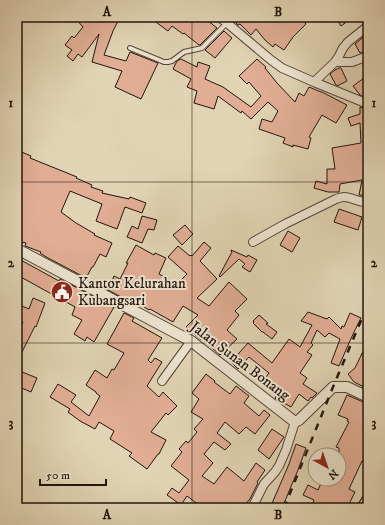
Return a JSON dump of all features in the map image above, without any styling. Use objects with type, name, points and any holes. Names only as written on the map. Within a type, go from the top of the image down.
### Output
[{"type":"highway","points":[[364,508],[368,501]]},
{"type":"street","points":[[219,17],[270,60],[282,68],[368,104]]},
{"type":"street","points":[[314,82],[336,62],[343,48],[348,42],[368,26]]},
{"type":"street","points":[[336,62],[352,62],[368,56]]},
{"type":"street","points":[[252,242],[336,199],[344,197],[368,202]]},
{"type":"street","name":"Jalan Sunan Bonang","points":[[17,249],[191,341],[295,422]]},
{"type":"street","points":[[162,381],[191,341]]},
{"type":"street","points":[[252,508],[264,484],[279,466],[295,422],[299,420],[333,387],[347,387],[368,397]]},
{"type":"lane","points":[[130,48],[164,62],[172,61],[184,52],[202,48],[227,23]]},
{"type":"building","points":[[74,17],[120,17],[104,55],[126,61],[130,52],[158,63],[141,99],[115,87],[122,71],[92,62],[99,34],[82,57],[78,54],[73,61],[67,56],[72,50],[65,45],[72,36],[74,38],[83,27]]},
{"type":"building","points":[[149,17],[198,17],[206,22],[207,20],[217,28],[199,45],[172,26],[168,31]]},
{"type":"building","points":[[231,17],[266,17],[270,21],[274,17],[299,17],[306,24],[293,37],[284,50],[275,44],[273,47],[256,29],[251,35],[240,24],[238,25]]},
{"type":"building","points":[[335,17],[353,17],[341,26]]},
{"type":"building","points":[[224,31],[232,38],[215,58],[205,50]]},
{"type":"building","points":[[368,33],[368,51],[360,53],[355,44]]},
{"type":"building","points":[[181,59],[197,67],[198,62],[210,66],[205,79],[223,87],[251,107],[261,96],[249,82],[247,84],[239,76],[257,59],[266,67],[265,68],[277,83],[295,102],[299,93],[304,96],[309,87],[347,105],[336,123],[322,115],[309,137],[311,138],[308,149],[293,145],[293,147],[283,143],[285,138],[259,129],[262,119],[272,122],[278,111],[268,102],[251,119],[242,111],[241,113],[218,96],[214,109],[194,103],[197,91],[187,87],[191,79],[173,69],[177,61]]},
{"type":"building","points":[[341,68],[347,81],[337,86],[330,74]]},
{"type":"building","points":[[368,75],[368,91],[362,96],[353,86]]},
{"type":"building","points":[[360,107],[363,108],[368,125],[368,196],[359,195],[362,180],[340,184],[339,192],[328,192],[314,188],[316,181],[327,184],[327,169],[335,169],[332,148],[361,143],[360,123],[351,126],[348,118],[360,114]]},
{"type":"building","points":[[17,150],[31,156],[30,158],[77,177],[76,178],[92,185],[91,187],[103,191],[102,193],[129,199],[130,197],[146,203],[142,213],[125,207],[117,229],[96,221],[102,204],[70,191],[61,212],[95,234],[94,235],[112,243],[106,257],[100,254],[86,278],[48,258],[40,253],[41,252],[25,246],[26,243],[17,241],[17,205],[20,199],[17,198]]},
{"type":"building","points":[[339,209],[362,217],[358,230],[334,222]]},
{"type":"building","points":[[142,216],[157,220],[154,230],[148,229],[142,243],[127,237],[132,226],[138,229]]},
{"type":"building","points":[[185,225],[193,234],[182,245],[173,235]]},
{"type":"building","points":[[288,231],[300,238],[292,252],[280,245]]},
{"type":"building","points":[[204,242],[211,248],[200,261],[217,279],[197,298],[209,306],[229,282],[247,299],[235,311],[239,315],[227,330],[237,339],[220,355],[186,327],[198,315],[183,306],[173,322],[150,309],[149,310],[141,305],[140,307],[108,290],[114,276],[120,279],[128,263],[126,263],[136,245],[154,255],[155,253],[166,258],[159,274],[177,284],[187,274],[168,257],[178,246],[192,256]]},
{"type":"building","points":[[231,250],[247,257],[248,255],[257,260],[250,272],[242,267],[245,264],[239,259],[220,277],[219,276],[232,252]]},
{"type":"building","points":[[17,258],[59,281],[60,279],[114,307],[94,342],[87,337],[85,341],[74,334],[82,320],[72,315],[75,307],[17,274]]},
{"type":"building","points":[[33,298],[45,303],[36,327],[35,326],[17,362],[17,333],[23,322],[17,319],[17,304],[29,309]]},
{"type":"building","points":[[308,312],[327,319],[329,317],[341,329],[342,326],[344,327],[350,313],[361,318],[339,366],[331,363],[340,339],[329,333],[325,337],[317,330],[311,343],[313,345],[307,352],[312,355],[300,373],[307,378],[303,384],[317,393],[308,401],[299,394],[291,407],[275,398],[281,389],[265,378],[269,373],[249,357],[238,369],[231,362],[248,343],[272,363],[289,339],[300,347],[312,325],[301,321]]},
{"type":"building","points":[[124,313],[134,318],[132,321],[162,338],[148,360],[151,363],[155,358],[162,362],[147,386],[159,397],[163,392],[177,406],[168,415],[166,413],[151,432],[166,440],[159,454],[147,469],[129,456],[132,453],[110,439],[114,431],[99,422],[95,429],[80,421],[68,412],[70,409],[50,397],[58,384],[76,395],[71,402],[89,416],[100,396],[86,385],[95,370],[107,378],[112,369],[114,370],[124,353],[107,344]]},
{"type":"building","points":[[259,315],[268,323],[266,324],[277,332],[272,339],[253,323]]},
{"type":"building","points":[[368,341],[368,389],[354,382],[348,374],[355,368]]},
{"type":"building","points":[[17,370],[37,378],[31,392],[17,386]]},
{"type":"building","points":[[206,374],[230,394],[236,386],[249,396],[244,403],[259,416],[264,410],[270,415],[255,434],[246,427],[239,434],[225,422],[217,433],[231,444],[225,450],[214,442],[204,454],[213,463],[202,476],[214,484],[227,467],[244,481],[256,463],[265,470],[257,482],[258,483],[250,499],[242,508],[197,508],[199,505],[187,496],[181,505],[167,495],[172,488],[179,493],[189,480],[171,466],[182,452],[179,449],[186,441],[188,443],[197,432],[194,429],[203,419],[191,412],[199,399],[192,393]]},
{"type":"building","points":[[347,395],[368,404],[368,464],[362,461],[349,489],[355,492],[347,508],[311,508],[314,500],[303,495],[307,487],[312,487],[318,490],[319,487],[347,487],[347,447],[336,447],[349,422],[347,421],[348,419],[338,415]]},
{"type":"building","points":[[272,429],[284,437],[269,459],[258,450]]},
{"type":"building","points":[[296,444],[306,448],[298,470],[282,508],[270,508],[289,464]]},
{"type":"railway","points":[[284,508],[368,304]]},
{"type":"place","name":"Kantor Kelurahan Kubangsari","points":[[62,292]]}]
